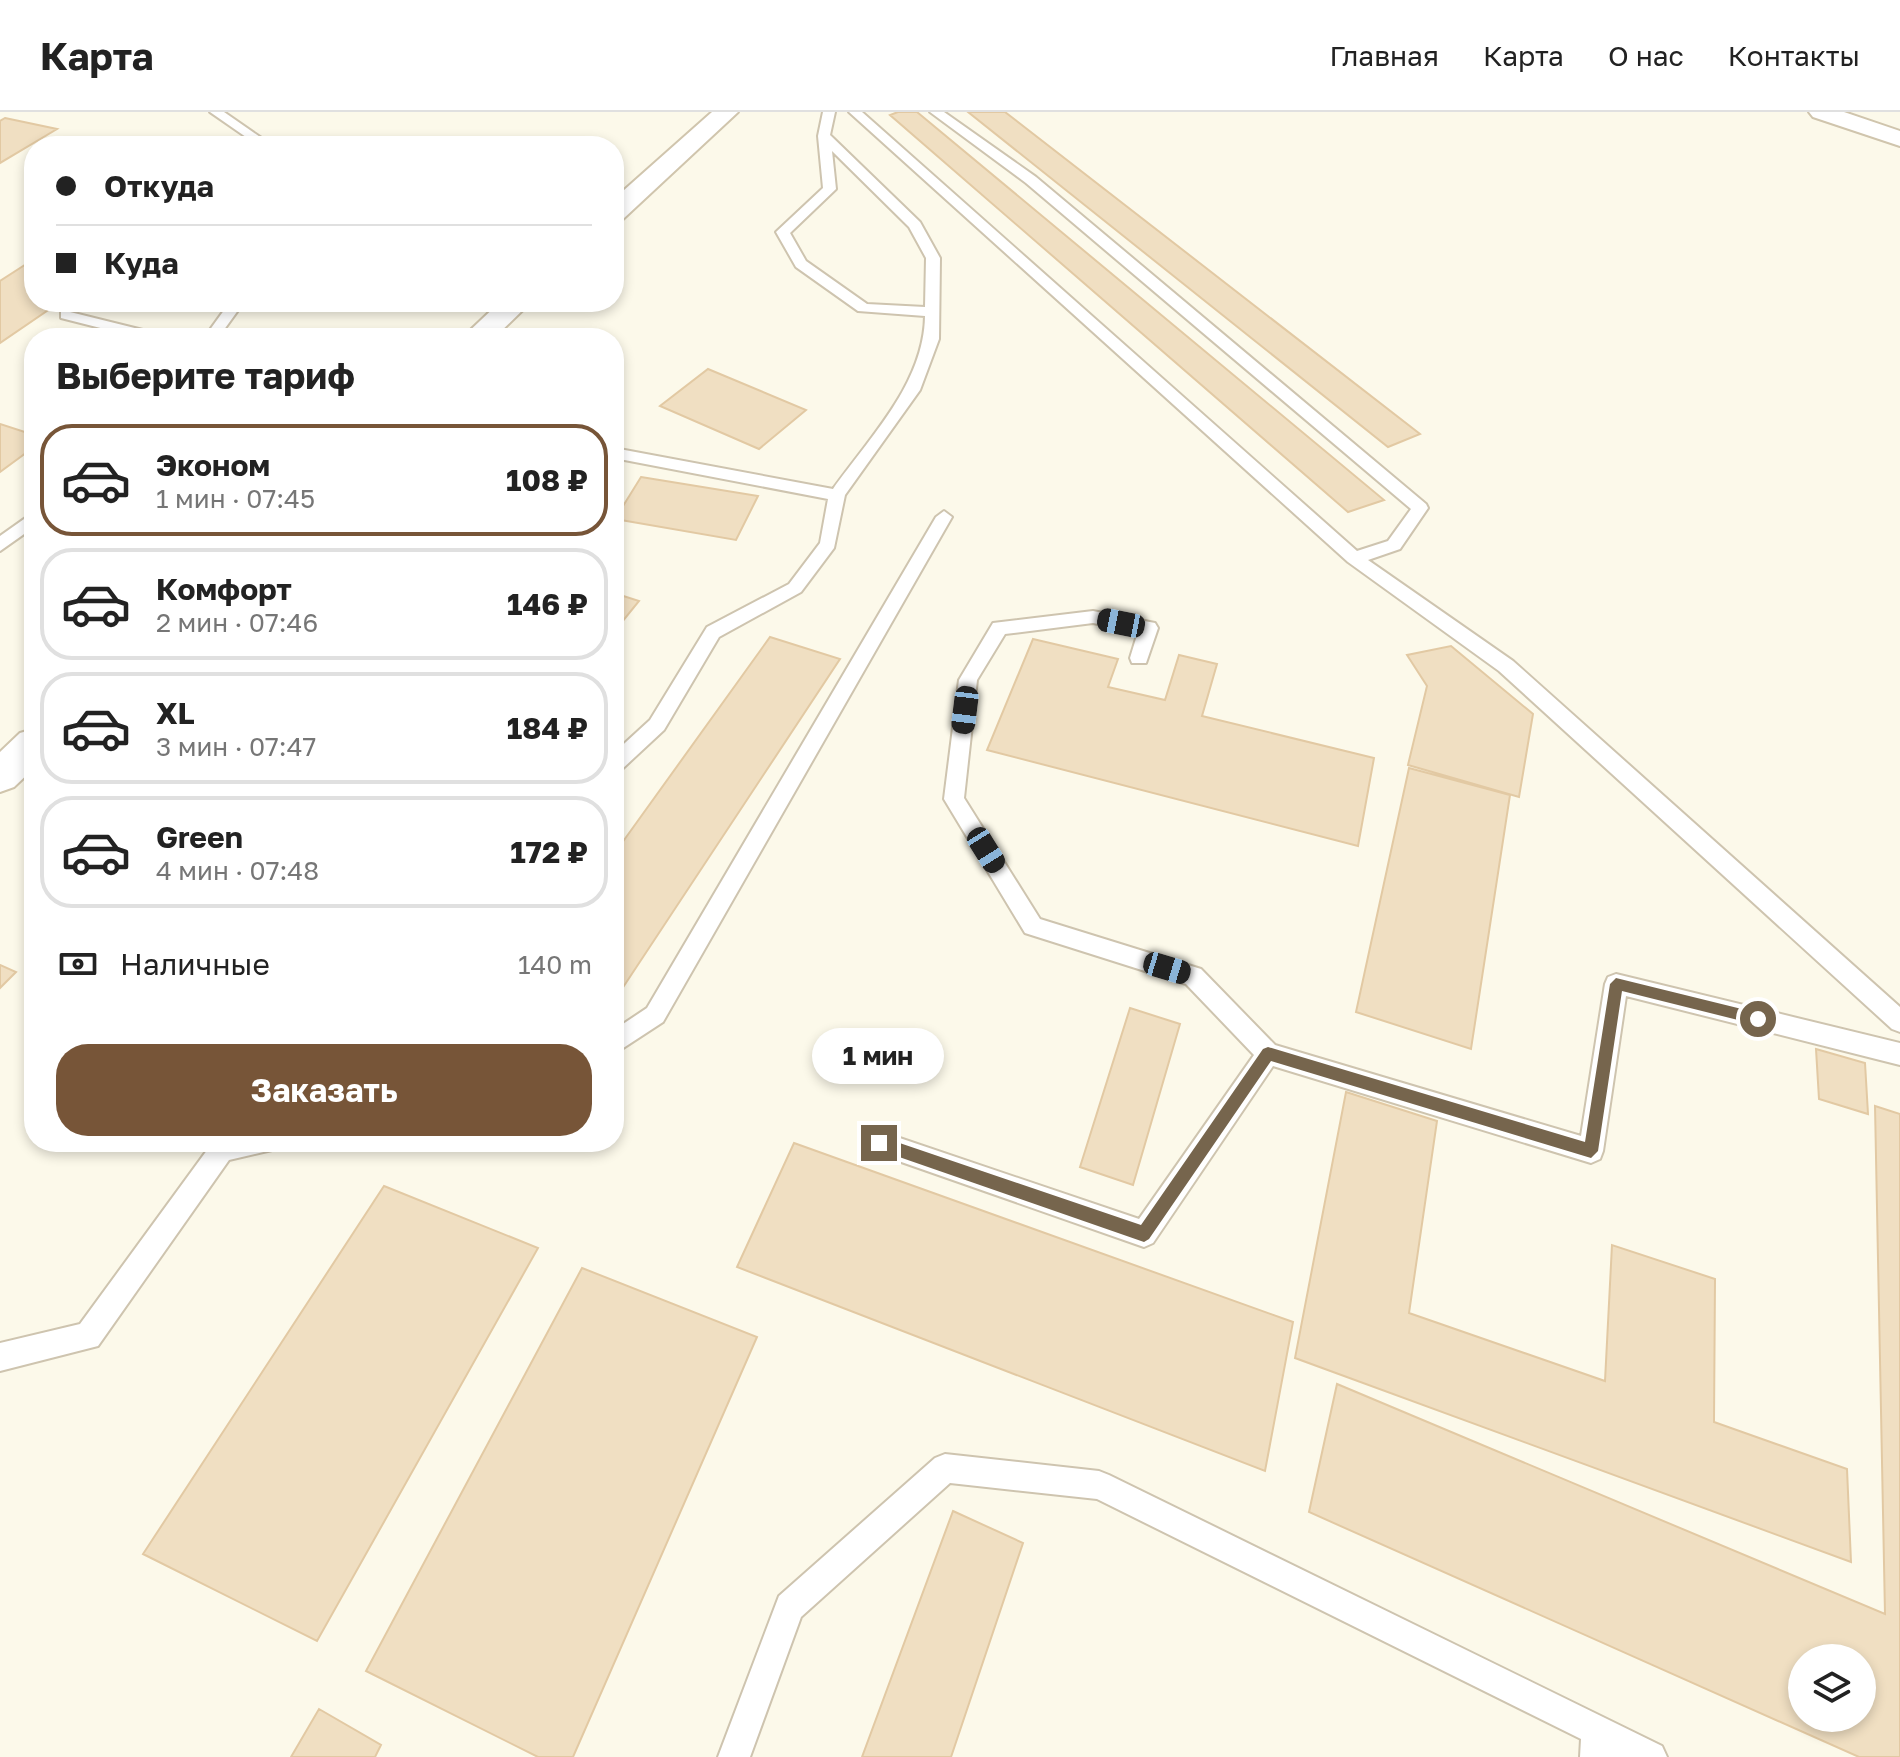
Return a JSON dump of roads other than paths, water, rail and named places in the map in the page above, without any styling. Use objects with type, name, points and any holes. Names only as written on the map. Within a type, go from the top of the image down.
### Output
[{"type":"street","points":[[624,204],[726,112]]},
{"type":"street","points":[[1821,112],[1900,139]]},
{"type":"street","points":[[488,328],[506,312]]},
{"type":"street","points":[[0,776],[24,753]]},
{"type":"lane","points":[[216,112],[252,136]]},
{"type":"lane","points":[[829,112],[824,136],[830,189],[783,232],[801,264],[863,308],[932,312]]},
{"type":"lane","points":[[855,112],[1354,558],[1506,666],[1900,1022]]},
{"type":"lane","points":[[936,112],[1031,180],[1420,508],[1394,545],[1354,558]]},
{"type":"lane","points":[[624,756],[657,725],[713,632],[795,588],[828,544],[837,495],[912,390],[932,339],[933,258],[915,225],[824,136]]},
{"type":"lane","points":[[66,315],[118,328]]},
{"type":"lane","points":[[624,455],[837,495]]},
{"type":"lane","points":[[624,1036],[655,1015],[944,517]]},
{"type":"lane","points":[[0,545],[24,526]]},
{"type":"lane","points":[[1139,658],[1149,628],[1093,617],[999,628],[968,680],[954,799],[1033,926],[1193,976],[1268,1054],[1591,1151],[1616,984],[1900,1054]]},
{"type":"lane","points":[[879,1143],[1144,1234],[1268,1054]]},
{"type":"lane","points":[[0,1357],[88,1336],[220,1152]]},
{"type":"lane","points":[[734,1757],[790,1607],[945,1468],[1099,1485],[1597,1744],[1651,1757]]}]
